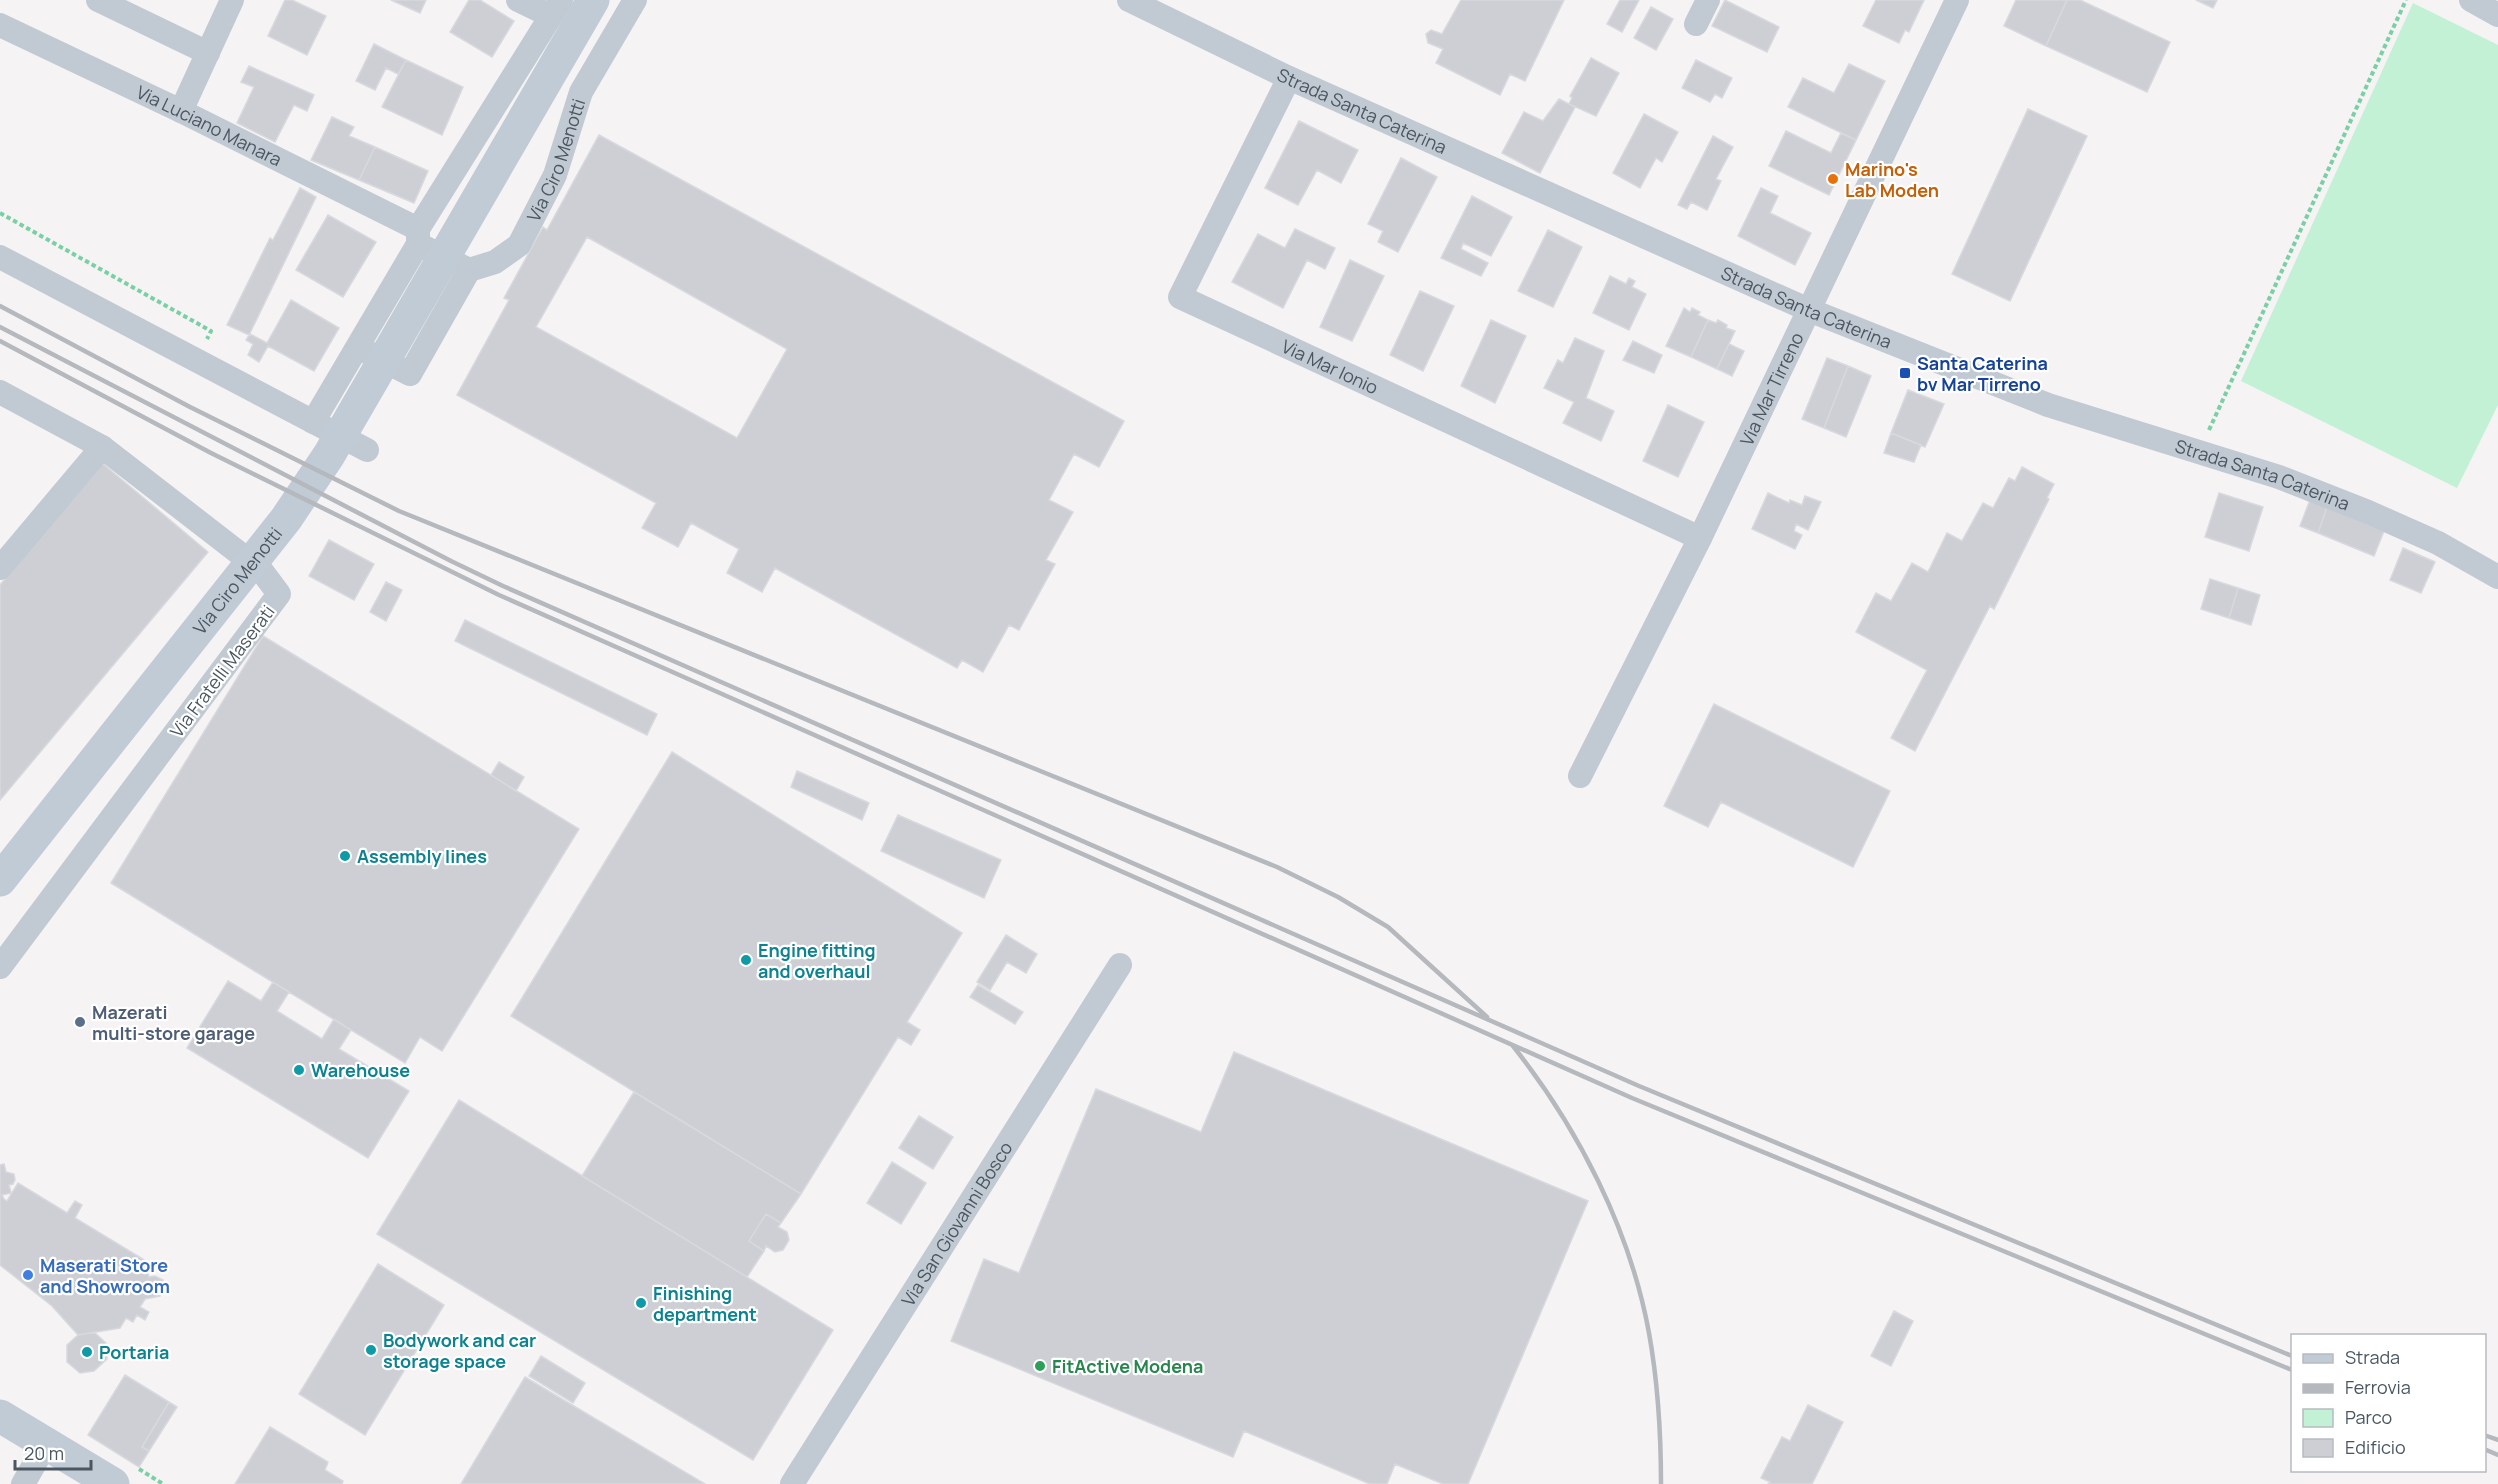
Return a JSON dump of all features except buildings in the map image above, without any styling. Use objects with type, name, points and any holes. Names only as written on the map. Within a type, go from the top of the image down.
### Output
[{"type":"main road","name":"Via Ciro Menotti","points":[[0,880],[286,519],[329,455],[594,0]]},
{"type":"main road","points":[[0,1416],[113,1484]]},
{"type":"street","points":[[98,0],[208,53]]},
{"type":"street","points":[[181,111],[232,0]]},
{"type":"street","points":[[313,422],[418,237],[556,8],[518,0]]},
{"type":"street","name":"Via Ciro Menotti","points":[[469,270],[495,262],[519,245],[555,175],[581,92],[635,0]]},
{"type":"street","name":"Strada Santa Caterina","points":[[1129,0],[1289,78],[1809,310],[2048,405],[2278,477],[2368,512],[2438,543],[2498,577]]},
{"type":"street","points":[[1696,24],[1708,0]]},
{"type":"street","name":"Via Mar Tirreno","points":[[1580,776],[1700,538],[1957,0]]},
{"type":"street","points":[[2471,0],[2498,15]]},
{"type":"street","name":"Via Luciano Manara","points":[[0,25],[181,111],[418,237]]},
{"type":"street","name":"Via Mar Ionio","points":[[1289,78],[1180,297],[1700,538]]},
{"type":"street","points":[[357,347],[410,374],[469,270],[418,237]]},
{"type":"street","points":[[0,257],[196,362],[368,450]]},
{"type":"street","name":"Via Fratelli Maserati","points":[[0,392],[102,447],[261,570],[279,594],[0,967]]},
{"type":"street","points":[[0,568],[102,447]]},
{"type":"street","name":"Via San Giovanni Bosco","points":[[792,1484],[1120,965]]},
{"type":"street","points":[[23,1484],[46,1444]]},
{"type":"path","points":[[2199,452],[2406,0]]},
{"type":"path","points":[[0,213],[211,331],[196,362]]},
{"type":"green space","points":[[2413,3],[2498,45],[2498,405],[2457,488],[2241,381]]},
{"type":"railway","points":[[0,306],[190,407],[399,511],[1277,867],[1338,897],[1388,927],[1487,1017]]},
{"type":"railway","points":[[0,327],[503,586],[1639,1086],[2291,1356]]},
{"type":"railway","points":[[0,341],[211,453],[499,595],[1632,1098],[2291,1370]]},
{"type":"railway","points":[[1513,1046],[1537,1078],[1580,1145],[1615,1218],[1629,1256],[1649,1333],[1655,1371],[1661,1484]]},
{"type":"railway","points":[[2486,1436],[2498,1440]]},
{"type":"railway","points":[[2486,1450],[2498,1455]]},
{"type":"place","name":"Marino's Lab Moden","points":[[1833,179]]},
{"type":"place","name":"Santa Caterina bv Mar Tirreno","points":[[1905,373]]},
{"type":"place","name":"Assembly lines","points":[[345,856]]},
{"type":"place","name":"Engine fitting and overhaul","points":[[746,960]]},
{"type":"place","name":"Mazerati multi-store garage","points":[[80,1022]]},
{"type":"place","name":"Warehouse","points":[[299,1070]]},
{"type":"place","name":"Maserati Store and Showroom","points":[[28,1275]]},
{"type":"place","name":"Finishing department","points":[[641,1303]]},
{"type":"place","name":"Bodywork and car storage space","points":[[371,1350]]},
{"type":"place","name":"Portaria","points":[[87,1352]]},
{"type":"place","name":"FitActive Modena","points":[[1040,1366]]}]
